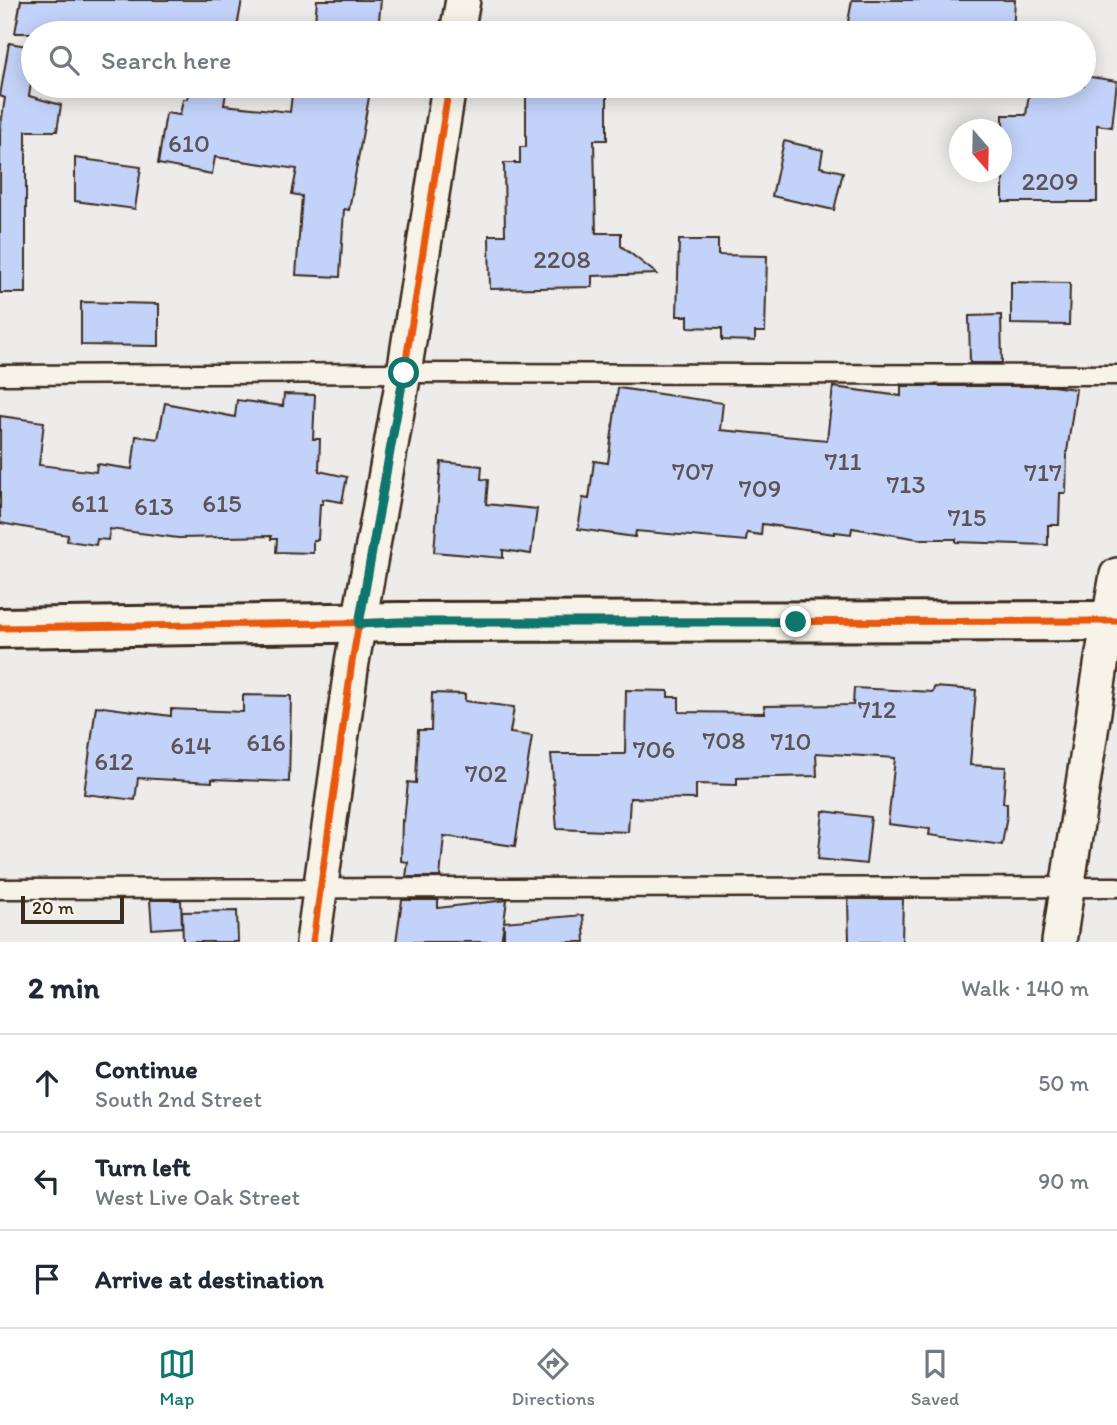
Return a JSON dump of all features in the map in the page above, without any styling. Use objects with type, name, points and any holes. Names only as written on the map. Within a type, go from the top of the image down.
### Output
[{"type":"street","points":[[459,21],[463,0]]},
{"type":"street","points":[[313,942],[359,624],[404,373],[447,98]]},
{"type":"street","points":[[1059,942],[1100,672],[1113,621],[1117,575]]},
{"type":"street","points":[[0,628],[399,622],[1113,621]]},
{"type":"lane","points":[[0,375],[1117,375]]},
{"type":"lane","points":[[0,889],[1117,887]]},
{"type":"building","points":[[21,0],[242,0],[238,21],[21,21],[21,33],[15,33]]},
{"type":"building","points":[[317,0],[381,0],[379,21],[315,21]]},
{"type":"building","points":[[852,0],[1015,0],[1014,21],[848,21]]},
{"type":"building","points":[[9,43],[21,45],[21,98],[36,98],[61,105],[57,131],[26,131],[26,293],[0,293],[0,131],[5,98],[0,96]]},
{"type":"building","points":[[1096,78],[1117,81],[1112,127],[1097,125],[1097,202],[1003,202],[1003,182],[1012,182],[1012,119],[1003,119],[1003,115],[1026,115],[1028,98],[1096,98]]},
{"type":"building","points":[[225,98],[224,105],[290,112],[292,98],[369,98],[349,210],[344,209],[340,277],[296,275],[302,196],[292,194],[297,169],[215,157],[212,174],[158,164],[166,113],[180,115],[183,99]]},
{"type":"building","points":[[526,98],[607,98],[607,140],[594,140],[596,233],[621,233],[621,246],[657,274],[592,276],[592,287],[490,289],[489,235],[505,235],[504,163],[520,163],[520,147],[526,147]]},
{"type":"building","points":[[784,141],[823,150],[820,167],[843,172],[834,210],[772,196]]},
{"type":"building","points":[[75,158],[141,167],[135,209],[75,201]]},
{"type":"building","points":[[679,240],[718,240],[718,255],[767,256],[765,332],[755,332],[755,341],[722,340],[722,328],[688,327],[688,316],[677,316]]},
{"type":"building","points":[[1011,282],[1070,283],[1069,325],[1011,324]]},
{"type":"building","points":[[81,302],[159,304],[159,346],[81,345]]},
{"type":"building","points":[[1001,315],[1002,363],[970,363],[969,316]]},
{"type":"building","points":[[901,386],[1052,386],[1076,389],[1067,452],[1066,493],[1060,493],[1059,525],[1048,525],[1048,545],[919,539],[852,528],[851,534],[835,534],[762,524],[761,535],[747,533],[746,541],[636,531],[635,537],[578,529],[583,498],[589,499],[594,461],[608,463],[618,388],[723,403],[720,430],[827,440],[833,387],[901,396]]},
{"type":"building","points":[[284,394],[315,395],[313,439],[320,439],[319,471],[347,477],[342,502],[323,499],[323,504],[320,504],[318,540],[313,540],[313,553],[276,552],[277,539],[271,539],[271,536],[178,538],[110,529],[108,540],[97,539],[96,545],[67,541],[68,535],[0,523],[0,416],[44,422],[39,465],[96,472],[97,464],[132,469],[136,436],[158,439],[165,403],[235,417],[237,400],[283,406]]},
{"type":"building","points":[[441,462],[482,466],[481,479],[488,480],[486,504],[537,509],[531,554],[503,550],[503,558],[434,552]]},
{"type":"building","points":[[934,687],[976,690],[970,765],[1006,767],[1003,803],[1007,804],[1007,815],[1002,845],[929,835],[930,829],[888,824],[895,758],[816,753],[817,776],[737,778],[737,785],[696,784],[696,799],[630,798],[628,832],[557,829],[551,754],[625,754],[626,690],[668,691],[668,697],[679,697],[679,712],[765,713],[764,706],[853,705],[854,688],[933,692]]},
{"type":"building","points":[[432,693],[465,694],[465,701],[514,707],[510,733],[532,736],[515,846],[444,836],[440,877],[406,877],[408,862],[401,861],[402,820],[404,821],[408,782],[416,783],[418,730],[431,730]]},
{"type":"building","points":[[243,695],[291,696],[289,782],[138,778],[135,800],[84,794],[96,706],[171,716],[171,709],[243,712]]},
{"type":"building","points":[[823,811],[871,817],[866,864],[818,859]]},
{"type":"building","points":[[848,899],[903,899],[902,942],[849,942]]},
{"type":"building","points":[[150,900],[181,900],[182,927],[152,929]]},
{"type":"building","points":[[402,900],[438,900],[438,908],[507,900],[504,922],[583,915],[585,942],[504,942],[504,924],[501,942],[396,942]]},
{"type":"building","points":[[237,911],[238,942],[183,942],[182,912]]},
{"type":"cycle path","points":[[313,942],[352,662],[404,373],[447,98]]},
{"type":"cycle path","points":[[0,628],[399,622],[1117,621]]},
{"type":"route","points":[[404,373],[359,624],[796,622]]}]
